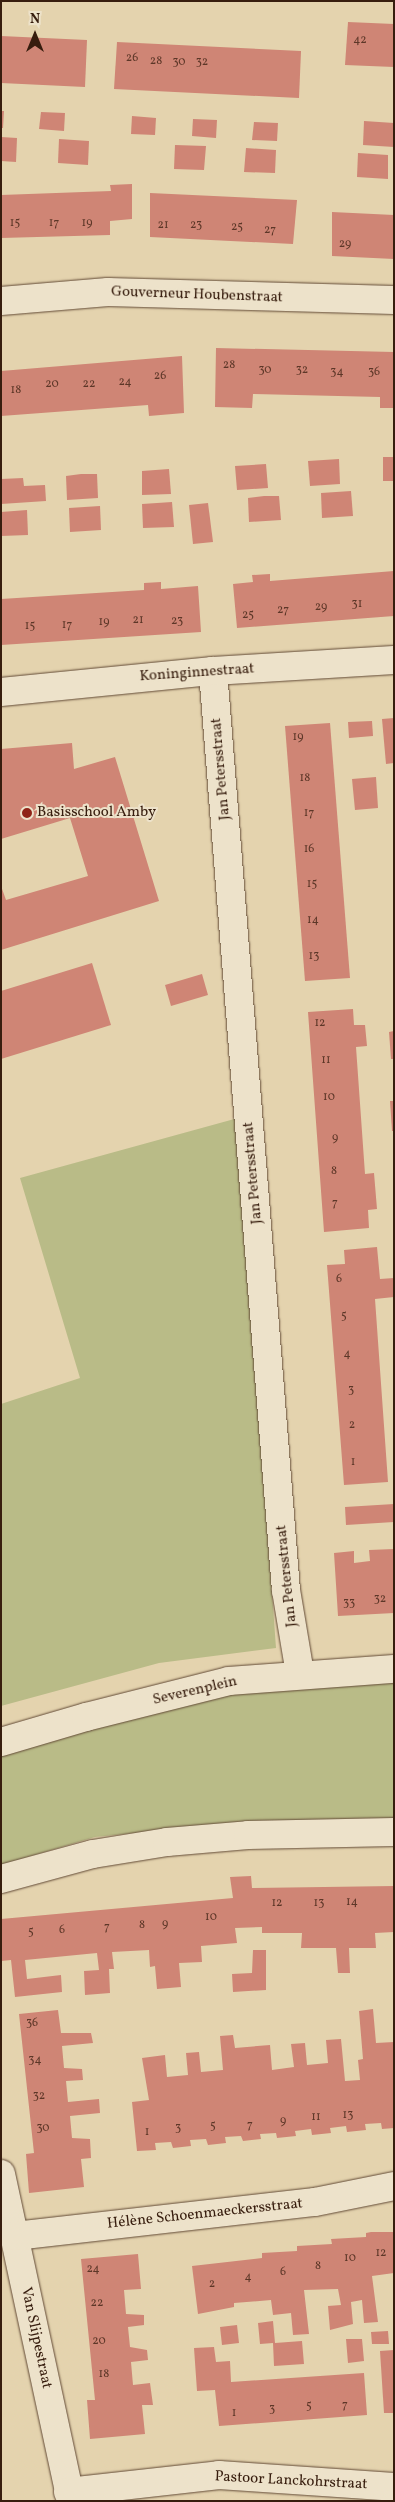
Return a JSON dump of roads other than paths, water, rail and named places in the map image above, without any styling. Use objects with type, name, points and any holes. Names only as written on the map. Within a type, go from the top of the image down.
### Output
[{"type":"street","name":"Gouverneur Houbenstraat","points":[[1,300],[108,292],[394,300]]},
{"type":"street","name":"Koninginnestraat","points":[[1,692],[214,671],[394,660]]},
{"type":"street","name":"Jan Petersstraat","points":[[214,671],[286,1590],[300,1674]]},
{"type":"street","name":"Severenplein","points":[[1,1742],[86,1717],[229,1681],[300,1674],[394,1669]]},
{"type":"street","points":[[1,1879],[93,1854],[167,1842],[248,1835],[394,1832]]},
{"type":"street","name":"Van Slijpestraat","points":[[1,2174],[70,2496]]},
{"type":"street","name":"Hélène Schoenmaeckersstraat","points":[[15,2236],[315,2202],[394,2186]]},
{"type":"street","name":"Pastoor Lanckohrstraat","points":[[70,2496],[219,2475],[394,2488]]},
{"type":"place","name":"Basisschool Amby","points":[[27,813]]}]
